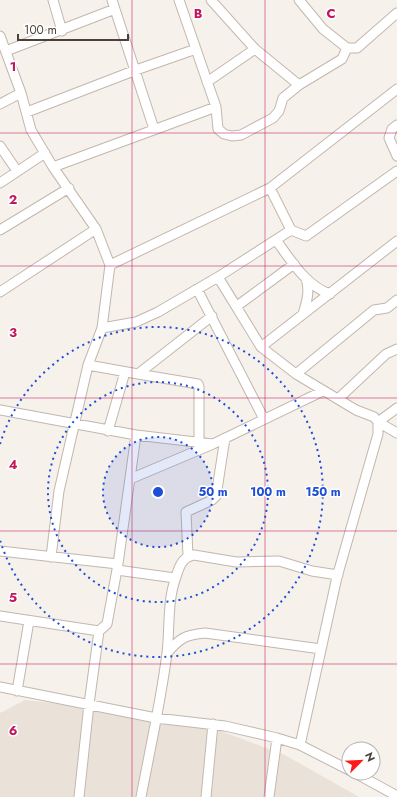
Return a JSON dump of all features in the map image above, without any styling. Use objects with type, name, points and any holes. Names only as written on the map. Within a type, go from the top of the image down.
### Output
[{"type":"street","points":[[53,0],[62,31]]},
{"type":"street","points":[[179,0],[216,107],[218,128],[224,134],[241,135],[273,118],[279,112],[283,98],[299,85],[342,59],[347,48]]},
{"type":"street","points":[[211,0],[255,49],[299,85]]},
{"type":"street","points":[[299,0],[323,29],[347,48],[357,48],[397,13]]},
{"type":"street","points":[[3,48],[62,31],[113,5],[120,18],[154,129]]},
{"type":"street","points":[[0,36],[3,48],[28,112],[31,130],[53,166],[96,229],[110,265],[102,328],[88,365],[59,491],[51,557]]},
{"type":"street","points":[[28,112],[136,70],[196,49]]},
{"type":"street","points":[[207,82],[255,49]]},
{"type":"street","points":[[110,265],[270,188],[397,89]]},
{"type":"street","points":[[0,104],[21,93]]},
{"type":"street","points":[[53,166],[216,107]]},
{"type":"street","points":[[397,125],[392,129],[389,138],[397,156]]},
{"type":"street","points":[[0,146],[17,171]]},
{"type":"street","points":[[0,183],[45,153]]},
{"type":"street","points":[[270,188],[291,230],[306,236],[397,171]]},
{"type":"street","points":[[0,230],[69,188]]},
{"type":"street","points":[[0,292],[96,229]]},
{"type":"street","points":[[102,328],[136,322],[198,289],[291,230]]},
{"type":"street","points":[[276,240],[305,276],[321,291],[330,294]]},
{"type":"street","points":[[261,347],[397,241]]},
{"type":"street","points":[[237,306],[294,264]]},
{"type":"street","points":[[303,314],[308,301],[309,287],[305,276]]},
{"type":"street","points":[[218,277],[261,347],[296,374],[323,391],[374,417],[378,422],[397,433]]},
{"type":"street","points":[[198,289],[264,419]]},
{"type":"street","points":[[296,374],[374,310],[387,308],[397,300]]},
{"type":"street","points":[[138,374],[212,316]]},
{"type":"street","points":[[338,399],[386,354],[397,349]]},
{"type":"street","points":[[88,365],[198,384],[200,442]]},
{"type":"street","points":[[108,431],[125,372]]},
{"type":"street","points":[[130,479],[213,444],[323,391]]},
{"type":"street","points":[[378,422],[397,408]]},
{"type":"street","points":[[0,410],[136,436],[213,444]]},
{"type":"street","points":[[300,745],[338,575],[378,434],[378,422]]},
{"type":"street","points":[[79,797],[99,631],[106,624],[117,567],[136,436]]},
{"type":"street","points":[[141,797],[167,653],[171,596],[175,578],[182,563],[188,556],[186,512],[212,500],[216,496],[225,438]]},
{"type":"street","points":[[0,551],[117,567],[175,578]]},
{"type":"street","points":[[188,556],[240,563],[279,561],[312,571],[338,575]]},
{"type":"street","points":[[0,616],[99,631]]},
{"type":"street","points":[[17,691],[29,621]]},
{"type":"street","points":[[167,653],[177,641],[188,634],[205,633],[321,649]]},
{"type":"street","points":[[0,688],[156,718],[213,724],[277,738],[300,745],[341,766]]},
{"type":"street","points":[[206,797],[213,724]]},
{"type":"street","points":[[269,797],[277,738]]},
{"type":"street","points":[[370,781],[397,796]]},
{"type":"shaded area","points":[[25,700],[124,711],[194,721],[285,755],[359,797],[0,797],[0,713]]}]
